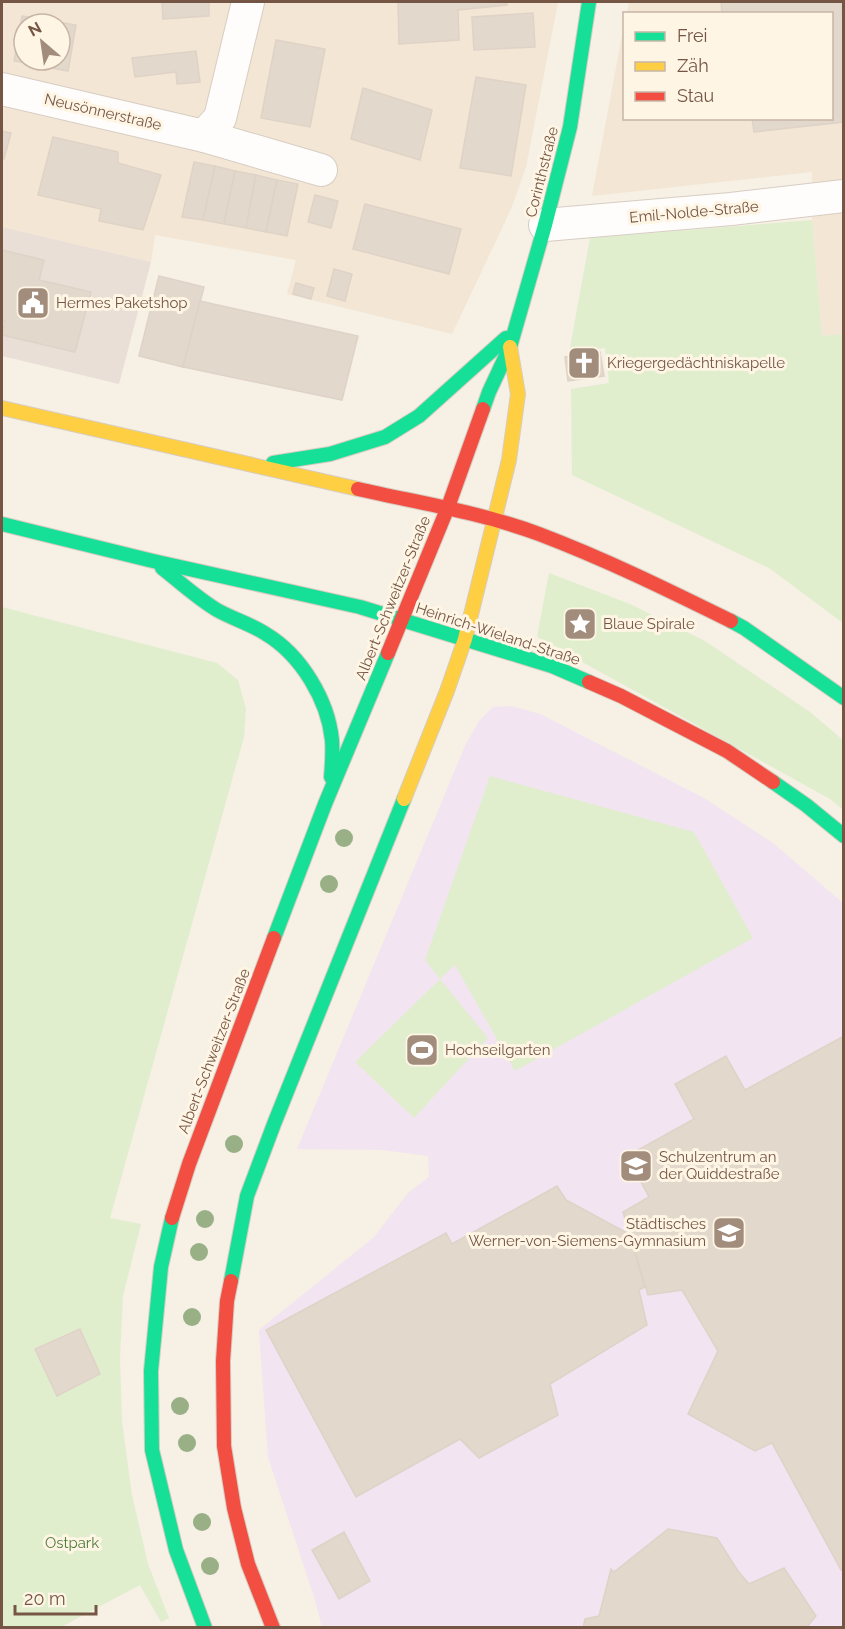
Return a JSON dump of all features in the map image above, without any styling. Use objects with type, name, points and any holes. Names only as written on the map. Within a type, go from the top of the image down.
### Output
[{"type":"main road","name":"Corinthstraße","points":[[448,507],[489,392],[510,347],[545,225],[570,127],[590,2]]},
{"type":"main road","points":[[253,465],[330,454],[385,436],[419,416],[514,331]]},
{"type":"main road","name":"Corinthstraße","points":[[465,639],[509,460],[518,394],[510,347]]},
{"type":"main road","points":[[2,408],[403,499],[448,507],[539,534],[642,577],[744,628],[843,698]]},
{"type":"main road","name":"Albert-Schweitzer-Straße","points":[[205,1628],[176,1550],[152,1450],[151,1371],[161,1267],[172,1216],[189,1164],[325,804],[448,507]]},
{"type":"main road","name":"Heinrich-Wieland-Straße","points":[[2,524],[153,561],[360,607],[552,666],[621,696],[727,751],[806,805],[843,836]]},
{"type":"main road","points":[[153,561],[217,610],[273,638],[303,668],[320,696],[333,747],[332,770],[325,804]]},
{"type":"main road","points":[[273,1628],[248,1564],[234,1508],[224,1446],[223,1361],[227,1301],[247,1196],[447,691],[465,639]]},
{"type":"street","points":[[204,136],[220,118],[248,2]]},
{"type":"street","name":"Neusönnerstraße","points":[[2,89],[204,136],[321,170]]},
{"type":"street","name":"Emil-Nolde-Straße","points":[[545,225],[731,209],[843,196]]},
{"type":"shaded area","points":[[2,2],[558,2],[526,167],[511,209],[452,334],[287,294],[296,260],[155,235],[151,262],[2,227]]},
{"type":"shaded area","points":[[629,2],[843,2],[843,334],[822,337],[812,220],[812,172],[592,196],[623,30],[623,120],[833,120],[833,12],[627,12]]},
{"type":"shaded area","points":[[2,227],[151,262],[119,384],[2,356]]},
{"type":"shaded area","name":"Schulzentrum an der Quiddestraße","points":[[511,706],[540,714],[704,798],[773,843],[843,903],[843,1627],[322,1627],[268,1457],[259,1330],[374,1237],[408,1193],[429,1177],[428,1156],[383,1150],[297,1149],[465,746],[479,721],[493,707]]},
{"type":"green space","points":[[812,220],[822,336],[843,334],[843,623],[769,568],[572,475],[571,389],[609,383],[605,348],[569,353],[590,238]]},
{"type":"green space","points":[[549,573],[630,604],[705,641],[810,712],[843,740],[843,810],[830,799],[537,637]]},
{"type":"green space","name":"Ostpark","points":[[2,607],[217,663],[238,680],[246,709],[244,737],[110,1218],[141,1224],[123,1296],[120,1357],[122,1422],[132,1495],[148,1564],[169,1618],[161,1622],[140,1585],[61,1627],[2,1627]]},
{"type":"green space","points":[[490,776],[694,832],[753,938],[515,1071],[455,965],[440,979],[425,960]]},
{"type":"green space","name":"Hochseilgarten","points":[[440,979],[488,1038],[414,1118],[355,1062]]},
{"type":"building","points":[[162,2],[209,2],[209,16],[163,19]]},
{"type":"building","points":[[398,2],[507,2],[507,5],[458,10],[459,40],[399,44]]},
{"type":"building","points":[[721,2],[841,2],[844,29],[844,122],[754,132],[752,120],[833,120],[833,12],[722,12]]},
{"type":"building","points":[[533,13],[535,47],[474,50],[472,17]]},
{"type":"building","points":[[72,24],[76,25],[72,48]]},
{"type":"building","points":[[276,40],[325,49],[310,127],[261,118]]},
{"type":"building","points":[[196,51],[200,82],[177,84],[176,72],[135,77],[132,58]]},
{"type":"building","points":[[476,77],[526,85],[511,176],[460,168]]},
{"type":"building","points":[[363,88],[432,110],[420,160],[351,139]]},
{"type":"building","points":[[2,131],[11,133],[4,159],[2,158]]},
{"type":"building","points":[[53,137],[118,152],[118,163],[161,175],[143,230],[99,221],[101,209],[38,195]]},
{"type":"building","points":[[194,162],[215,166],[203,220],[182,217]]},
{"type":"building","points":[[215,166],[235,171],[224,224],[203,220]]},
{"type":"building","points":[[235,171],[256,175],[246,228],[224,224]]},
{"type":"building","points":[[256,175],[277,180],[266,232],[246,228]]},
{"type":"building","points":[[277,180],[298,184],[287,236],[266,232]]},
{"type":"building","points":[[315,195],[338,201],[331,228],[308,222]]},
{"type":"building","points":[[365,204],[461,229],[449,274],[353,249]]},
{"type":"building","points":[[2,250],[44,260],[39,280],[91,292],[75,352],[2,335],[5,321],[2,320]]},
{"type":"building","points":[[334,269],[352,274],[345,301],[327,296]]},
{"type":"building","points":[[159,276],[204,287],[183,367],[139,356]]},
{"type":"building","points":[[296,283],[314,288],[311,299],[293,294]]},
{"type":"building","points":[[200,301],[358,336],[342,400],[183,367]]},
{"type":"building","name":"Kriegergedächtniskapelle","points":[[600,352],[604,376],[568,381],[565,357]]},
{"type":"building","points":[[844,1036],[844,1568],[841,1570],[772,1443],[755,1451],[688,1414],[718,1351],[682,1290],[648,1295],[623,1212],[649,1197],[627,1156],[694,1119],[675,1084],[726,1056],[745,1090]]},
{"type":"building","points":[[557,1186],[566,1200],[629,1234],[645,1287],[639,1290],[647,1325],[550,1384],[558,1415],[479,1458],[460,1439],[356,1497],[266,1330],[446,1233],[452,1244]]},
{"type":"building","points":[[80,1329],[100,1374],[57,1396],[35,1349]]},
{"type":"building","points":[[668,1529],[717,1538],[749,1584],[784,1568],[816,1616],[806,1628],[583,1628],[585,1619],[599,1616],[611,1569],[614,1572]]},
{"type":"building","points":[[344,1532],[370,1581],[339,1599],[312,1550]]},
{"type":"traffic: fast","points":[[483,409],[510,347],[545,225],[570,127],[589,2]]},
{"type":"traffic: fast","points":[[273,463],[330,454],[385,437],[419,416],[506,338]]},
{"type":"traffic: fast","points":[[2,524],[153,561],[360,607],[552,666],[589,682]]},
{"type":"traffic: fast","points":[[162,568],[210,605],[260,630],[279,643],[301,666],[319,694],[325,710],[332,745],[331,777]]},
{"type":"traffic: fast","points":[[731,621],[844,698]]},
{"type":"traffic: fast","points":[[274,938],[325,804],[388,653]]},
{"type":"traffic: fast","points":[[773,782],[844,836]]},
{"type":"traffic: fast","points":[[231,1281],[247,1196],[404,799]]},
{"type":"traffic: fast","points":[[172,1218],[161,1267],[151,1371],[152,1450],[176,1550],[205,1628]]},
{"type":"traffic: slow","points":[[404,799],[465,639],[509,460],[518,394],[510,347]]},
{"type":"traffic: slow","points":[[2,408],[358,489]]},
{"type":"traffic: jam","points":[[388,653],[448,507],[483,409]]},
{"type":"traffic: jam","points":[[358,489],[517,526],[612,564],[731,621]]},
{"type":"traffic: jam","points":[[589,682],[727,751],[773,782]]},
{"type":"traffic: jam","points":[[172,1218],[189,1164],[274,938]]},
{"type":"traffic: jam","points":[[231,1281],[227,1301],[223,1361],[224,1446],[234,1508],[248,1564],[273,1628]]},
{"type":"place","name":"Hermes Paketshop","points":[[33,303]]},
{"type":"place","name":"Kriegergedächtniskapelle","points":[[584,363]]},
{"type":"place","name":"Blaue Spirale","points":[[580,624]]},
{"type":"place","name":"Hochseilgarten","points":[[422,1050]]},
{"type":"place","name":"Schulzentrum an der Quiddestraße","points":[[636,1166]]},
{"type":"place","name":"Städtisches Werner-von-Siemens-Gymnasium","points":[[729,1233]]}]
